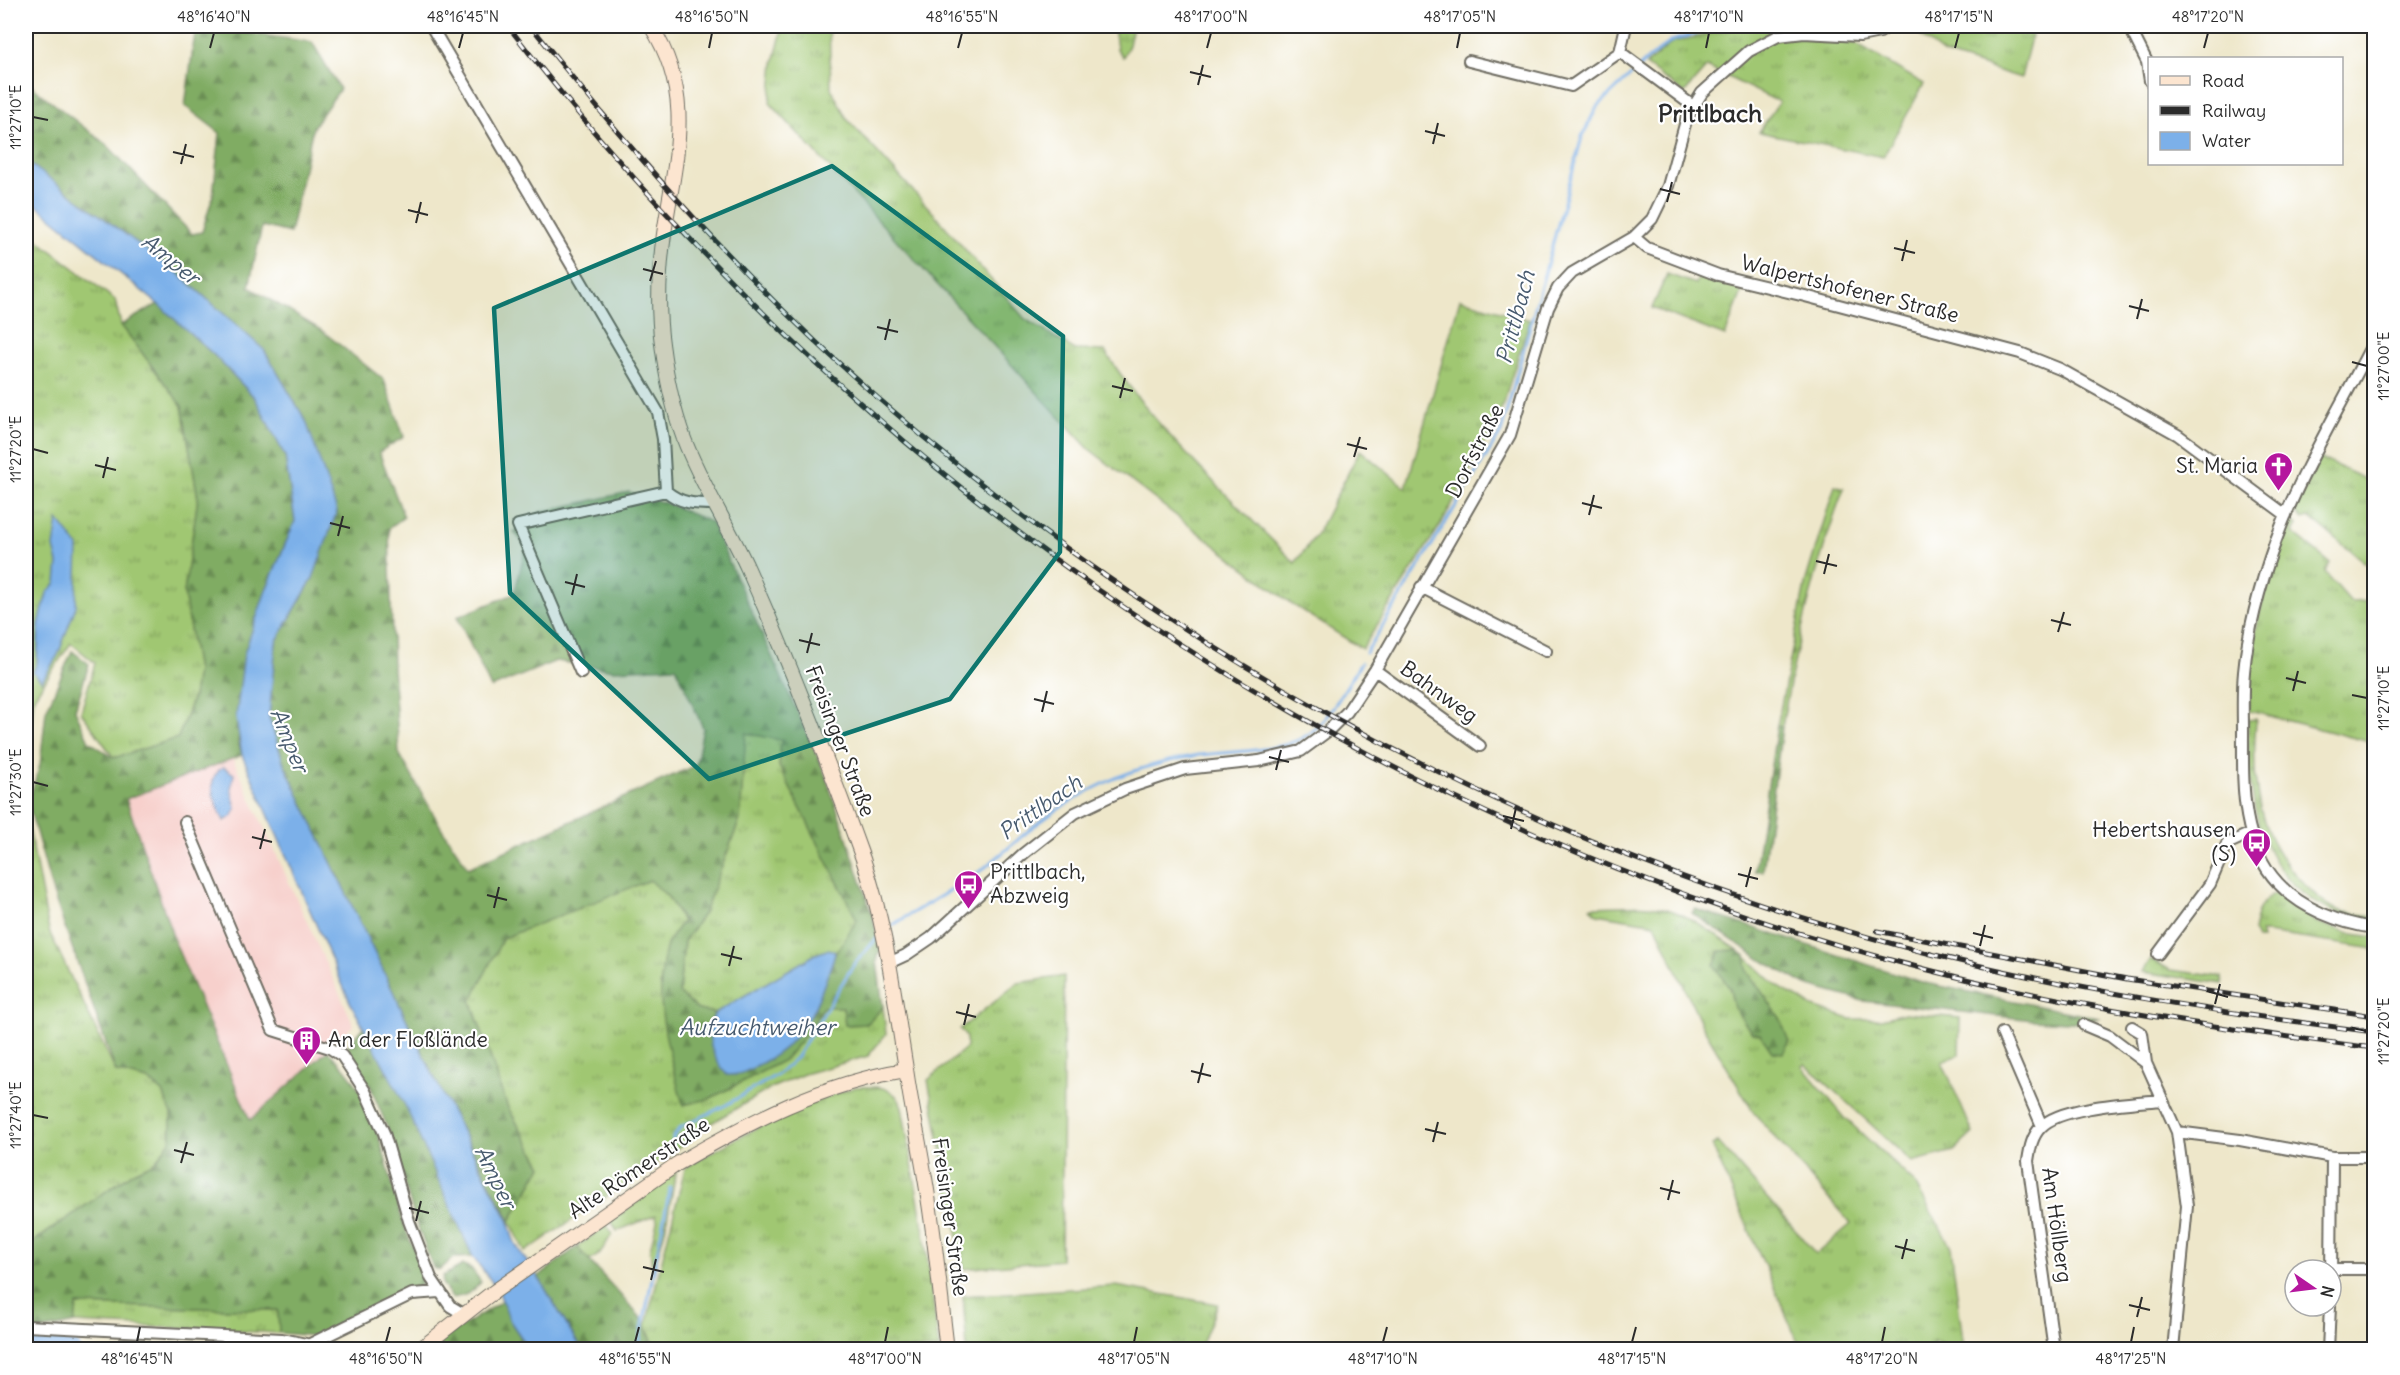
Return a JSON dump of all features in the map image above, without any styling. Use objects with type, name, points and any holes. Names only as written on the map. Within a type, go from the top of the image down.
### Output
[{"type":"main road","name":"Freisinger Straße","points":[[651,26],[668,59],[676,87],[679,113],[679,143],[660,272],[659,305],[662,344],[683,437],[747,567],[795,682],[863,860],[883,924],[935,1242],[947,1350]]},
{"type":"main road","name":"Alte Römerstraße","points":[[419,1350],[488,1296],[677,1164],[738,1129],[793,1103],[876,1074],[906,1070]]},
{"type":"street","points":[[431,26],[658,412],[663,439],[666,490],[674,498],[688,504],[715,504]]},
{"type":"street","points":[[1469,62],[1571,86],[1620,52],[1626,26]]},
{"type":"street","name":"Dorfstraße","points":[[891,962],[906,955],[930,938],[1023,854],[1075,813],[1125,789],[1185,769],[1259,761],[1301,751],[1316,742],[1347,711],[1375,670],[1510,435],[1530,375],[1548,308],[1558,288],[1572,273],[1634,237],[1646,226],[1663,200],[1682,130],[1693,106],[1713,82],[1760,44],[1778,36],[1804,33],[1860,36],[1880,32],[1889,26]]},
{"type":"street","points":[[2129,26],[2148,68]]},
{"type":"street","points":[[1620,52],[1693,106]]},
{"type":"street","name":"Walpertshofener Straße","points":[[1634,237],[1647,248],[1718,275],[2020,353],[2060,369],[2178,435],[2286,515]]},
{"type":"street","points":[[2374,341],[2286,515],[2264,576],[2249,638],[2244,672],[2243,743],[2243,790],[2251,833],[2260,856],[2277,882],[2300,901],[2326,915],[2374,928]]},
{"type":"street","points":[[582,673],[518,525],[666,490]]},
{"type":"street","points":[[1421,587],[1546,651]]},
{"type":"street","name":"Bahnweg","points":[[1375,670],[1480,746]]},
{"type":"street","points":[[185,822],[273,1030],[334,1050],[342,1056],[365,1091],[384,1133],[409,1221],[431,1278],[450,1306],[465,1315]]},
{"type":"street","points":[[2158,954],[2210,884],[2227,844],[2251,833]]},
{"type":"street","points":[[2084,1025],[2109,1036],[2146,1063]]},
{"type":"street","points":[[2132,1027],[2142,1033],[2146,1063],[2177,1132],[2187,1206],[2173,1350]]},
{"type":"street","points":[[2002,1033],[2042,1126],[2048,1121],[2081,1110],[2162,1100]]},
{"type":"street","name":"Am Höllberg","points":[[2042,1126],[2030,1145],[2028,1161],[2054,1350]]},
{"type":"street","points":[[2177,1132],[2240,1140],[2332,1157],[2374,1157]]},
{"type":"street","points":[[2331,1258],[2332,1157]]},
{"type":"street","points":[[2343,1269],[2374,1269]]},
{"type":"street","points":[[26,1326],[282,1339],[303,1347],[412,1294],[439,1292]]},
{"type":"street","points":[[2328,1350],[2329,1318]]},
{"type":"highlighted area","points":[[832,166],[1063,336],[1060,552],[950,699],[709,779],[510,593],[494,308]]},
{"type":"shaded area","points":[[232,757],[354,1025],[250,1120],[176,945],[126,799]]},
{"type":"green space","points":[[196,26],[312,42],[340,89],[313,127],[290,233],[262,226],[249,287],[321,330],[384,380],[404,437],[379,452],[404,517],[389,528],[393,668],[399,753],[442,829],[468,868],[696,765],[703,728],[676,667],[614,670],[556,661],[491,688],[457,617],[514,594],[526,547],[514,532],[540,512],[629,492],[668,504],[711,522],[823,769],[873,918],[880,949],[877,961],[883,1007],[867,1024],[845,1025],[843,1007],[823,1007],[808,1032],[784,1060],[709,1099],[683,1105],[664,1025],[661,985],[667,945],[683,921],[668,897],[650,880],[503,938],[471,1001],[508,1108],[542,1166],[510,1221],[436,1081],[284,764],[269,716],[276,642],[313,578],[306,421],[264,350],[178,273],[26,161],[26,82],[108,146],[192,234],[202,232],[213,195],[220,133],[185,106]],"holes":[[[746,733],[781,740],[779,766],[857,920],[835,954],[816,1004],[709,1025],[715,1013],[698,1010],[679,993],[684,941],[704,913],[740,819]]]},
{"type":"green space","points":[[783,26],[829,26],[831,88],[847,119],[938,218],[1025,319],[1075,350],[1105,351],[1125,381],[1170,436],[1295,563],[1318,532],[1360,450],[1406,488],[1460,299],[1530,320],[1500,413],[1444,519],[1362,649],[1293,605],[1089,449],[770,103],[774,62]]},
{"type":"green space","points":[[1114,26],[1133,26],[1129,45],[1123,57],[1117,49]]},
{"type":"green space","points":[[1746,26],[1856,44],[1924,84],[1883,157],[1759,132],[1779,102],[1707,67],[1684,93],[1646,65],[1673,42]]},
{"type":"green space","points":[[1908,26],[2017,26],[2033,29],[2021,78],[1944,54]]},
{"type":"green space","points":[[26,231],[115,300],[121,325],[182,405],[198,498],[184,593],[197,671],[193,697],[178,738],[114,758],[81,712],[95,663],[71,643],[34,697],[26,772]]},
{"type":"green space","points":[[1667,274],[1696,284],[1699,276],[1743,289],[1725,336],[1652,308]]},
{"type":"green space","points":[[158,304],[214,355],[255,398],[285,456],[295,521],[266,590],[238,742],[242,755],[126,799],[176,945],[250,1120],[327,1051],[344,1067],[368,1107],[384,1153],[403,1222],[422,1275],[423,1283],[414,1290],[397,1293],[316,1336],[279,1333],[278,1310],[77,1305],[75,1323],[26,1333],[26,1247],[134,1172],[155,1162],[171,1140],[171,1113],[163,1092],[148,1080],[116,1072],[53,893],[28,803],[40,765],[46,711],[72,651],[89,664],[75,710],[89,741],[114,758],[178,738],[193,697],[197,671],[184,593],[198,498],[182,406],[121,325]]},
{"type":"green space","points":[[2320,458],[2374,483],[2374,570],[2309,517],[2301,519],[2294,510]]},
{"type":"green space","points":[[1835,485],[1844,488],[1807,606],[1782,727],[1777,726],[1806,580]]},
{"type":"green space","points":[[2286,524],[2297,525],[2293,533],[2330,563],[2325,572],[2351,602],[2374,601],[2374,743],[2249,711],[2254,638]]},
{"type":"green space","points":[[2256,719],[2256,787],[2260,808],[2276,848],[2289,867],[2320,899],[2342,911],[2374,916],[2374,923],[2337,913],[2307,897],[2285,876],[2269,851],[2258,822],[2252,790],[2248,720]]},
{"type":"green space","points":[[1777,726],[1782,727],[1763,871],[1755,871]]},
{"type":"green space","points":[[745,733],[781,740],[779,766],[858,920],[835,954],[834,951],[816,954],[715,1013],[698,1010],[679,993],[684,941],[704,913],[740,819]]},
{"type":"green space","points":[[26,813],[49,931],[116,1072],[148,1080],[163,1092],[171,1113],[171,1140],[155,1162],[134,1172],[26,1247]]},
{"type":"green space","points":[[650,879],[668,897],[683,921],[668,942],[660,985],[709,1099],[784,1060],[808,1032],[823,1006],[843,1007],[845,1025],[867,1024],[883,1007],[886,1034],[868,1056],[804,1074],[771,1088],[701,1129],[687,1142],[525,1252],[510,1221],[542,1166],[508,1108],[471,1000],[503,938]]},
{"type":"green space","points":[[2274,894],[2280,895],[2316,922],[2353,934],[2374,937],[2374,949],[2260,932],[2262,939],[2257,939],[2253,931],[2257,915],[2265,901]]},
{"type":"green space","points":[[1641,906],[1670,910],[1697,922],[1738,950],[1720,951],[1714,965],[1730,989],[1734,1008],[1780,1018],[1747,971],[1745,956],[1777,986],[1813,1007],[1850,1019],[1881,1019],[1905,1013],[1960,1018],[1959,1055],[1942,1062],[1973,1133],[1954,1151],[1912,1162],[1805,1064],[1802,1066],[1845,1118],[1914,1182],[1951,1247],[1964,1349],[1933,1342],[1934,1349],[1801,1349],[1712,1145],[1718,1142],[1816,1254],[1851,1224],[1754,1113],[1703,1027],[1655,924],[1597,914],[1591,907]]},
{"type":"green space","points":[[1695,909],[1925,983],[2098,1018],[2084,1023],[2033,1020],[1863,1001],[1806,985],[1765,962],[1692,913]]},
{"type":"green space","points":[[1738,950],[1745,956],[1747,971],[1780,1018],[1789,1042],[1783,1053],[1772,1052],[1760,1034],[1752,1033],[1734,1008],[1730,989],[1714,965],[1720,951]]},
{"type":"green space","points":[[2151,959],[2170,970],[2222,977],[2223,984],[2142,972]]},
{"type":"green space","points":[[1064,976],[1061,1260],[964,1269],[928,1080],[966,1048],[966,1037],[960,1029],[1018,983]]},
{"type":"green space","points":[[363,1027],[404,1102],[473,1257],[453,1258],[440,1270],[433,1268],[415,1219],[388,1129],[371,1088],[347,1053],[349,1044]]},
{"type":"green space","points":[[856,1087],[884,1088],[895,1094],[902,1107],[924,1232],[939,1349],[655,1349],[646,1325],[685,1168],[768,1123]]},
{"type":"green space","points":[[676,1172],[665,1230],[653,1273],[650,1249],[657,1222],[656,1215],[617,1231],[611,1221]]},
{"type":"green space","points":[[607,1225],[612,1234],[600,1254],[589,1261],[577,1247]]},
{"type":"green space","points":[[577,1247],[642,1319],[655,1349],[581,1349],[538,1277]]},
{"type":"green space","points":[[463,1265],[471,1268],[481,1282],[468,1293],[452,1298],[442,1283],[443,1276]]},
{"type":"green space","points":[[1116,1286],[1218,1304],[1200,1349],[967,1349],[963,1296]]},
{"type":"green space","points":[[503,1300],[510,1321],[529,1349],[430,1350],[446,1337]]},
{"type":"green space","points":[[77,1305],[278,1310],[279,1333],[75,1323]]},
{"type":"water","points":[[26,161],[178,273],[264,350],[306,421],[337,511],[313,578],[276,642],[269,717],[284,764],[436,1081],[509,1222],[517,1246],[581,1349],[529,1349],[510,1321],[498,1290],[473,1257],[404,1103],[350,1002],[242,755],[236,718],[244,654],[266,590],[295,521],[285,456],[255,398],[214,355],[158,304],[26,197]]},
{"type":"water","points":[[58,520],[78,546],[76,606],[58,655],[42,681],[33,672],[37,663],[39,624],[47,593],[56,583],[58,563],[54,547]]},
{"type":"water","points":[[223,767],[234,774],[231,788],[236,809],[232,817],[224,821],[212,785],[217,772]]},
{"type":"water","name":"Aufzuchtweiher","points":[[829,949],[835,954],[817,1003],[801,1030],[778,1053],[762,1063],[741,1073],[727,1075],[717,1061],[711,1045],[710,1029],[715,1013],[816,954]]},
{"type":"waterway","name":"Prittlbach","points":[[1366,653],[1501,432],[1582,137],[1597,107],[1648,59],[1672,41],[1718,26]]},
{"type":"waterway","name":"Prittlbach","points":[[887,929],[973,876],[1055,812],[1111,780],[1177,759],[1260,750],[1303,738],[1328,715],[1361,663]]},
{"type":"waterway","name":"Prittlbach","points":[[673,1145],[673,1137],[681,1127],[726,1105],[778,1074],[796,1058],[854,964],[880,935]]},
{"type":"waterway","name":"Prittlbach","points":[[638,1350],[670,1188]]},
{"type":"waterway","points":[[26,1345],[41,1342],[71,1350]]},
{"type":"railway","points":[[508,26],[646,191],[796,344],[956,483],[1126,609],[1306,720],[1495,816],[1693,897],[1898,962],[2016,990],[2135,1013],[2374,1048]]},
{"type":"railway","points":[[531,26],[637,154],[750,277],[830,355],[947,456],[1070,551],[1198,637],[1331,716],[1469,786],[1611,849],[1756,902],[1904,947],[2079,987],[2197,1007],[2374,1032]]},
{"type":"railway","points":[[1877,931],[2127,979],[2374,1016]]},
{"type":"place","name":"St. Maria","points":[[2279,492]]},
{"type":"place","name":"Hebertshausen (S)","points":[[2257,868]]},
{"type":"place","name":"Prittlbach, Abzweig","points":[[969,910]]},
{"type":"place","name":"An der Floßlände","points":[[307,1066]]},
{"type":"district","name":"Prittlbach","points":[[1710,114]]},
{"type":"water label","name":"Amper","points":[[171,259]]},
{"type":"water label","name":"Amper","points":[[290,740]]},
{"type":"water label","name":"Amper","points":[[496,1177]]}]
